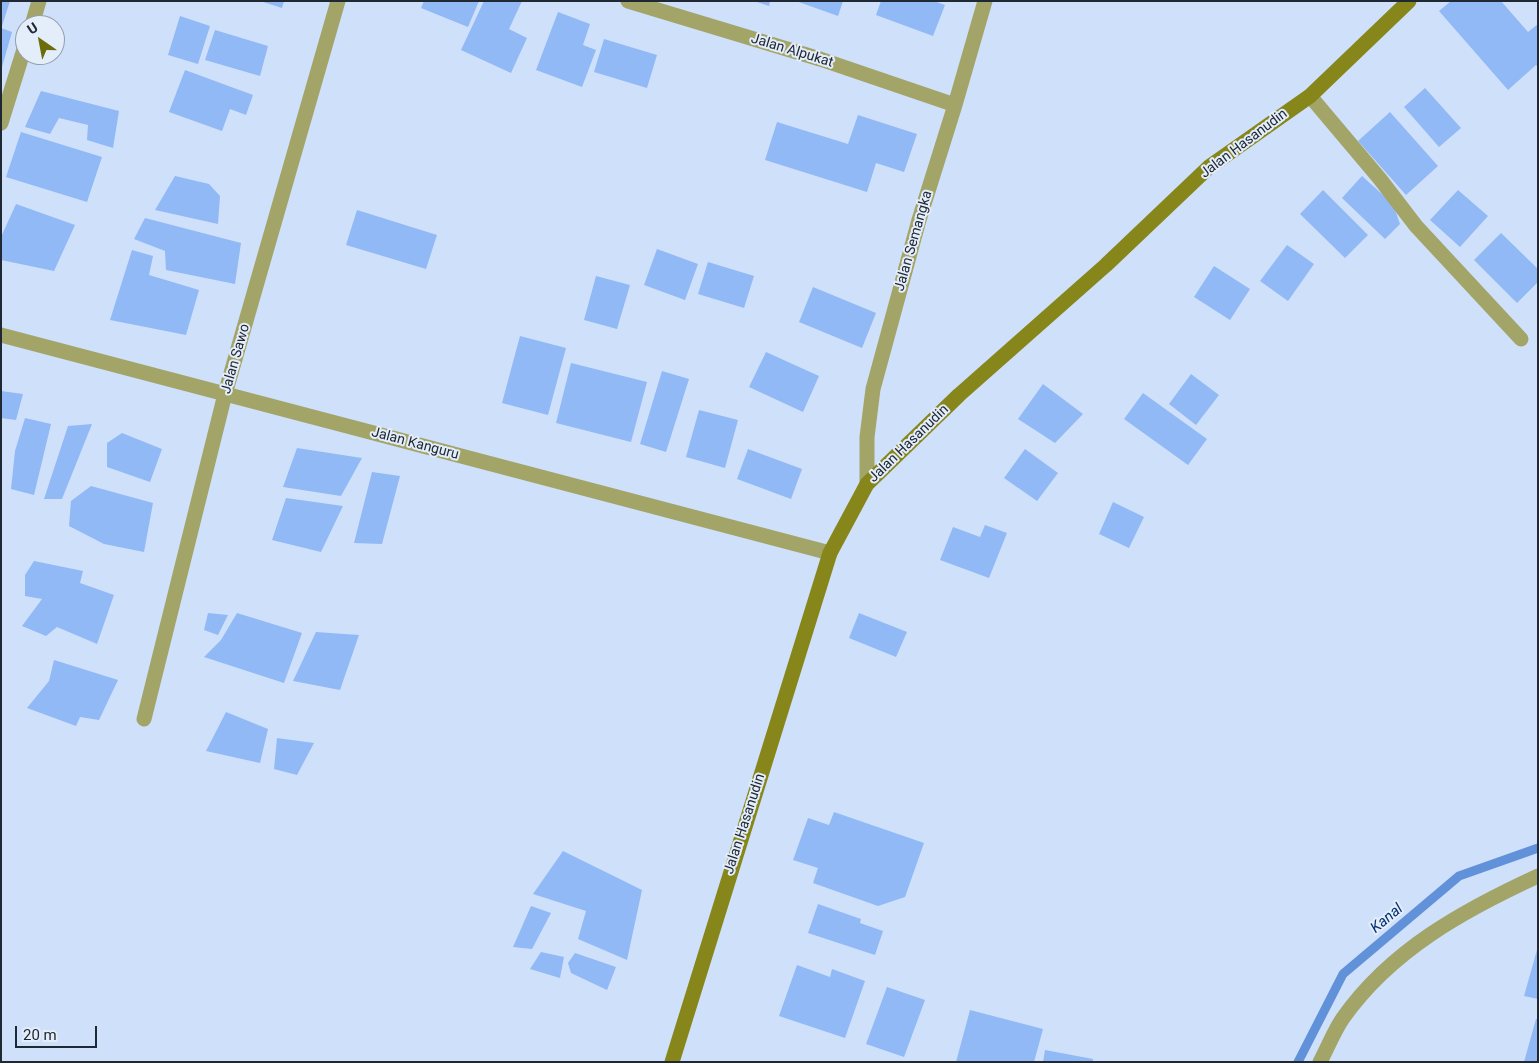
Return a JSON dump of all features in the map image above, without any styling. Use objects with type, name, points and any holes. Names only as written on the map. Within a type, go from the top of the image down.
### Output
[{"type":"main road","name":"Jalan Hasanudin","points":[[672,1062],[830,553],[867,484],[959,395],[1098,271],[1209,167],[1310,96],[1409,1]]},
{"type":"street","points":[[35,15],[39,1]]},
{"type":"street","name":"Jalan Sawo","points":[[144,719],[226,394],[338,1]]},
{"type":"street","name":"Jalan Alpukat","points":[[628,1],[820,59],[955,105]]},
{"type":"street","name":"Jalan Semangka","points":[[867,484],[867,437],[873,389],[919,220],[985,1]]},
{"type":"street","points":[[1,123],[19,65]]},
{"type":"street","points":[[1310,96],[1380,179],[1416,226],[1521,339]]},
{"type":"street","name":"Jalan Kanguru","points":[[1,335],[830,553]]},
{"type":"street","points":[[1320,1062],[1343,1019],[1375,979],[1415,944],[1464,912],[1538,876]]},
{"type":"building","points":[[1,1],[10,1],[2,26],[1,26]]},
{"type":"building","points":[[260,1],[284,1],[282,8]]},
{"type":"building","points":[[424,1],[479,1],[468,27],[421,8]]},
{"type":"building","points":[[484,1],[522,1],[509,29],[527,38],[511,73],[461,50]]},
{"type":"building","points":[[754,1],[770,1],[769,6]]},
{"type":"building","points":[[796,1],[843,1],[838,16]]},
{"type":"building","points":[[881,1],[934,1],[945,5],[933,36],[876,15]]},
{"type":"building","points":[[1451,1],[1501,1],[1528,32],[1538,24],[1538,67],[1536,65],[1508,90],[1439,11]]},
{"type":"building","points":[[558,12],[590,24],[583,45],[596,50],[582,87],[536,70]]},
{"type":"building","points":[[180,16],[210,26],[198,64],[168,55]]},
{"type":"building","points":[[1,28],[12,32],[2,67],[1,67]]},
{"type":"building","points":[[215,30],[268,46],[260,76],[205,60]]},
{"type":"building","points":[[604,39],[657,55],[647,88],[594,72]]},
{"type":"building","points":[[185,70],[253,95],[246,115],[230,109],[222,131],[169,112]]},
{"type":"building","points":[[1425,88],[1461,128],[1439,147],[1404,107]]},
{"type":"building","points":[[41,91],[119,111],[113,148],[87,140],[88,125],[59,118],[50,134],[25,127]]},
{"type":"building","points":[[1390,112],[1438,166],[1406,195],[1358,141]]},
{"type":"building","points":[[858,115],[917,134],[904,172],[876,163],[867,192],[765,160],[777,122],[848,144]]},
{"type":"building","points":[[21,132],[102,157],[87,202],[6,177]]},
{"type":"building","points":[[175,176],[209,184],[220,196],[218,224],[155,210]]},
{"type":"building","points":[[1362,176],[1393,204],[1400,224],[1385,239],[1342,198]]},
{"type":"building","points":[[1323,190],[1368,235],[1345,258],[1300,214]]},
{"type":"building","points":[[1458,190],[1488,216],[1460,247],[1430,220]]},
{"type":"building","points":[[16,204],[75,225],[54,271],[1,260],[1,237]]},
{"type":"building","points":[[357,210],[437,235],[426,269],[346,245]]},
{"type":"building","points":[[145,218],[241,243],[235,284],[166,270],[165,251],[134,239]]},
{"type":"building","points":[[1501,233],[1538,269],[1538,282],[1517,303],[1474,260]]},
{"type":"building","points":[[1287,245],[1314,264],[1288,301],[1260,281]]},
{"type":"building","points":[[657,249],[698,264],[685,300],[644,285]]},
{"type":"building","points":[[132,250],[153,256],[149,275],[199,290],[186,335],[110,320]]},
{"type":"building","points":[[708,262],[754,276],[744,308],[698,294]]},
{"type":"building","points":[[1214,266],[1250,289],[1230,320],[1194,297]]},
{"type":"building","points":[[596,276],[630,285],[617,329],[584,320]]},
{"type":"building","points":[[813,287],[876,313],[862,348],[799,322]]},
{"type":"building","points":[[520,336],[566,348],[548,415],[502,403]]},
{"type":"building","points":[[766,352],[819,376],[803,412],[749,387]]},
{"type":"building","points":[[571,363],[647,382],[631,442],[556,423]]},
{"type":"building","points":[[662,371],[689,379],[666,452],[640,444]]},
{"type":"building","points":[[1191,374],[1219,395],[1196,425],[1169,404]]},
{"type":"building","points":[[1043,384],[1083,414],[1055,443],[1018,419]]},
{"type":"building","points":[[1,391],[23,394],[16,420],[1,418]]},
{"type":"building","points":[[1143,393],[1207,439],[1188,465],[1124,419]]},
{"type":"building","points":[[699,410],[738,420],[725,468],[686,457]]},
{"type":"building","points":[[25,418],[51,424],[34,495],[11,489],[15,451]]},
{"type":"building","points":[[92,424],[62,499],[44,499],[68,426]]},
{"type":"building","points":[[122,433],[162,449],[150,482],[107,467],[107,443]]},
{"type":"building","points":[[297,448],[362,458],[341,496],[283,487]]},
{"type":"building","points":[[748,449],[802,469],[791,499],[737,479]]},
{"type":"building","points":[[1025,449],[1058,473],[1037,501],[1004,478]]},
{"type":"building","points":[[372,472],[400,476],[382,544],[354,543]]},
{"type":"building","points":[[91,486],[153,503],[144,552],[104,544],[69,526],[71,501]]},
{"type":"building","points":[[286,498],[343,506],[321,552],[272,540]]},
{"type":"building","points":[[1113,502],[1144,517],[1129,548],[1099,534]]},
{"type":"building","points":[[985,525],[1007,533],[989,578],[940,560],[953,527],[980,537]]},
{"type":"building","points":[[34,561],[83,571],[80,583],[114,595],[97,644],[57,627],[46,636],[22,626],[42,599],[25,596],[25,575]]},
{"type":"building","points":[[208,613],[228,615],[218,635],[204,630]]},
{"type":"building","points":[[237,613],[302,633],[284,683],[204,657],[221,640]]},
{"type":"building","points":[[859,613],[907,632],[896,657],[849,638]]},
{"type":"building","points":[[316,632],[359,635],[340,690],[293,681]]},
{"type":"building","points":[[54,660],[118,680],[99,720],[80,717],[76,726],[27,708],[49,681]]},
{"type":"building","points":[[226,712],[268,729],[260,763],[206,751]]},
{"type":"building","points":[[277,738],[314,743],[297,775],[274,769]]},
{"type":"building","points":[[834,812],[924,843],[905,897],[878,906],[813,883],[818,868],[793,860],[808,818],[829,825]]},
{"type":"building","points":[[563,851],[642,890],[627,960],[578,939],[586,911],[533,894]]},
{"type":"building","points":[[818,904],[861,919],[860,923],[883,931],[875,955],[808,933]]},
{"type":"building","points":[[531,906],[551,913],[532,949],[513,947]]},
{"type":"building","points":[[1538,950],[1538,999],[1524,996]]},
{"type":"building","points":[[541,952],[564,957],[560,978],[530,969]]},
{"type":"building","points":[[575,953],[616,967],[607,990],[571,973],[568,963]]},
{"type":"building","points":[[797,965],[830,977],[832,969],[865,981],[845,1038],[779,1016]]},
{"type":"building","points":[[887,987],[925,1000],[904,1057],[866,1044]]},
{"type":"building","points":[[970,1010],[1043,1029],[1034,1062],[956,1062]]},
{"type":"building","points":[[1536,1019],[1538,1019],[1538,1062],[1524,1062]]},
{"type":"building","points":[[1045,1050],[1093,1059],[1093,1062],[1043,1062]]},
{"type":"waterway","name":"Kanal","points":[[1298,1062],[1343,974],[1459,876],[1538,848]]}]
